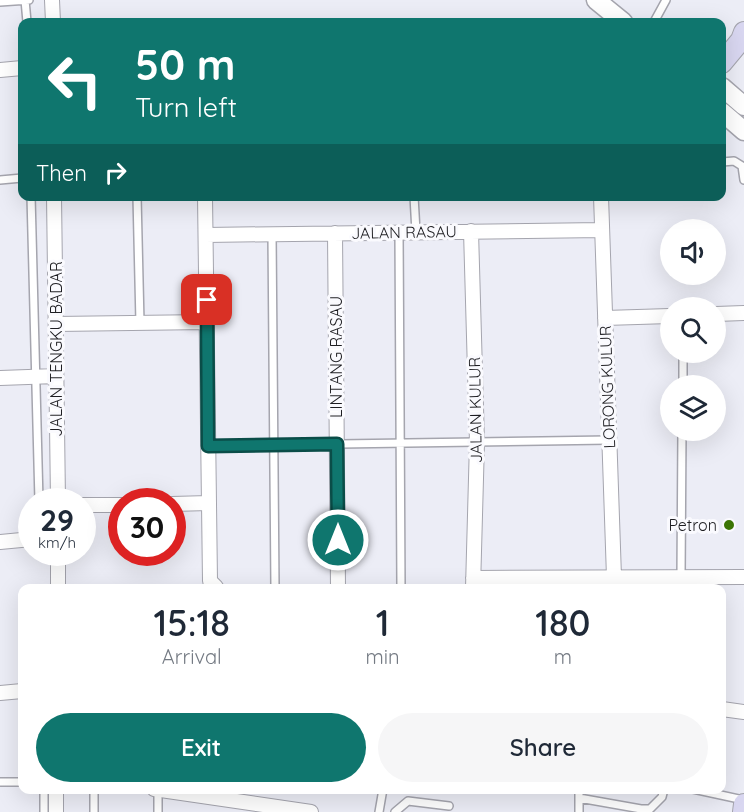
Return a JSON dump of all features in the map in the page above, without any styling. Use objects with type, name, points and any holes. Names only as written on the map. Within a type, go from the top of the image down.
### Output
[{"type":"main road","points":[[726,58],[744,32]]},
{"type":"main road","points":[[743,812],[744,802]]},
{"type":"street","points":[[52,0],[53,18]]},
{"type":"street","points":[[596,0],[620,18]]},
{"type":"street","points":[[0,70],[18,68]]},
{"type":"street","points":[[726,90],[744,106]]},
{"type":"street","points":[[726,115],[744,131]]},
{"type":"street","name":"JALAN TENGKU BADAR","points":[[54,201],[58,488]]},
{"type":"street","points":[[205,201],[210,581],[216,584]]},
{"type":"street","name":"LORONG KULUR","points":[[601,201],[614,577]]},
{"type":"street","name":"JALAN RASAU","points":[[206,235],[602,230]]},
{"type":"street","name":"JALAN KULUR","points":[[471,231],[477,442],[473,583]]},
{"type":"street","name":"LINTANG RASAU","points":[[335,233],[338,584]]},
{"type":"street","points":[[726,314],[744,313]]},
{"type":"street","points":[[605,318],[660,316]]},
{"type":"street","points":[[56,324],[207,322]]},
{"type":"street","points":[[0,378],[56,376]]},
{"type":"street","points":[[186,504],[209,503]]},
{"type":"street","points":[[0,542],[18,540]]},
{"type":"street","points":[[58,566],[58,584]]},
{"type":"street","points":[[473,583],[614,577],[744,577]]},
{"type":"street","points":[[0,693],[18,691]]},
{"type":"street","points":[[726,710],[744,712]]},
{"type":"street","points":[[56,794],[56,812]]},
{"type":"street","points":[[208,794],[229,805],[311,812]]},
{"type":"lane","points":[[0,2],[27,0],[27,18]]},
{"type":"lane","points":[[656,18],[666,0]]},
{"type":"lane","points":[[726,162],[734,161],[742,166],[744,180]]},
{"type":"lane","points":[[0,180],[18,178]]},
{"type":"lane","points":[[31,201],[39,488]]},
{"type":"lane","points":[[137,201],[140,323]]},
{"type":"lane","points":[[414,201],[416,232]]},
{"type":"lane","points":[[399,232],[401,584]]},
{"type":"lane","points":[[272,234],[275,584]]},
{"type":"lane","points":[[208,446],[609,440]]},
{"type":"lane","points":[[681,577],[682,441]]},
{"type":"lane","points":[[0,782],[18,782]]},
{"type":"lane","points":[[44,794],[44,812]]},
{"type":"lane","points":[[94,794],[94,812]]},
{"type":"lane","points":[[156,794],[158,812]]},
{"type":"lane","points":[[379,812],[382,794]]},
{"type":"lane","points":[[579,812],[580,794]]},
{"type":"lane","points":[[579,798],[650,809],[663,794]]},
{"type":"lane","points":[[713,794],[744,802]]},
{"type":"lane","points":[[395,812],[408,801],[449,806]]},
{"type":"place","name":"Petron","points":[[729,525]]},
{"type":"route","points":[[207,300],[208,446],[337,444],[338,540]]}]
